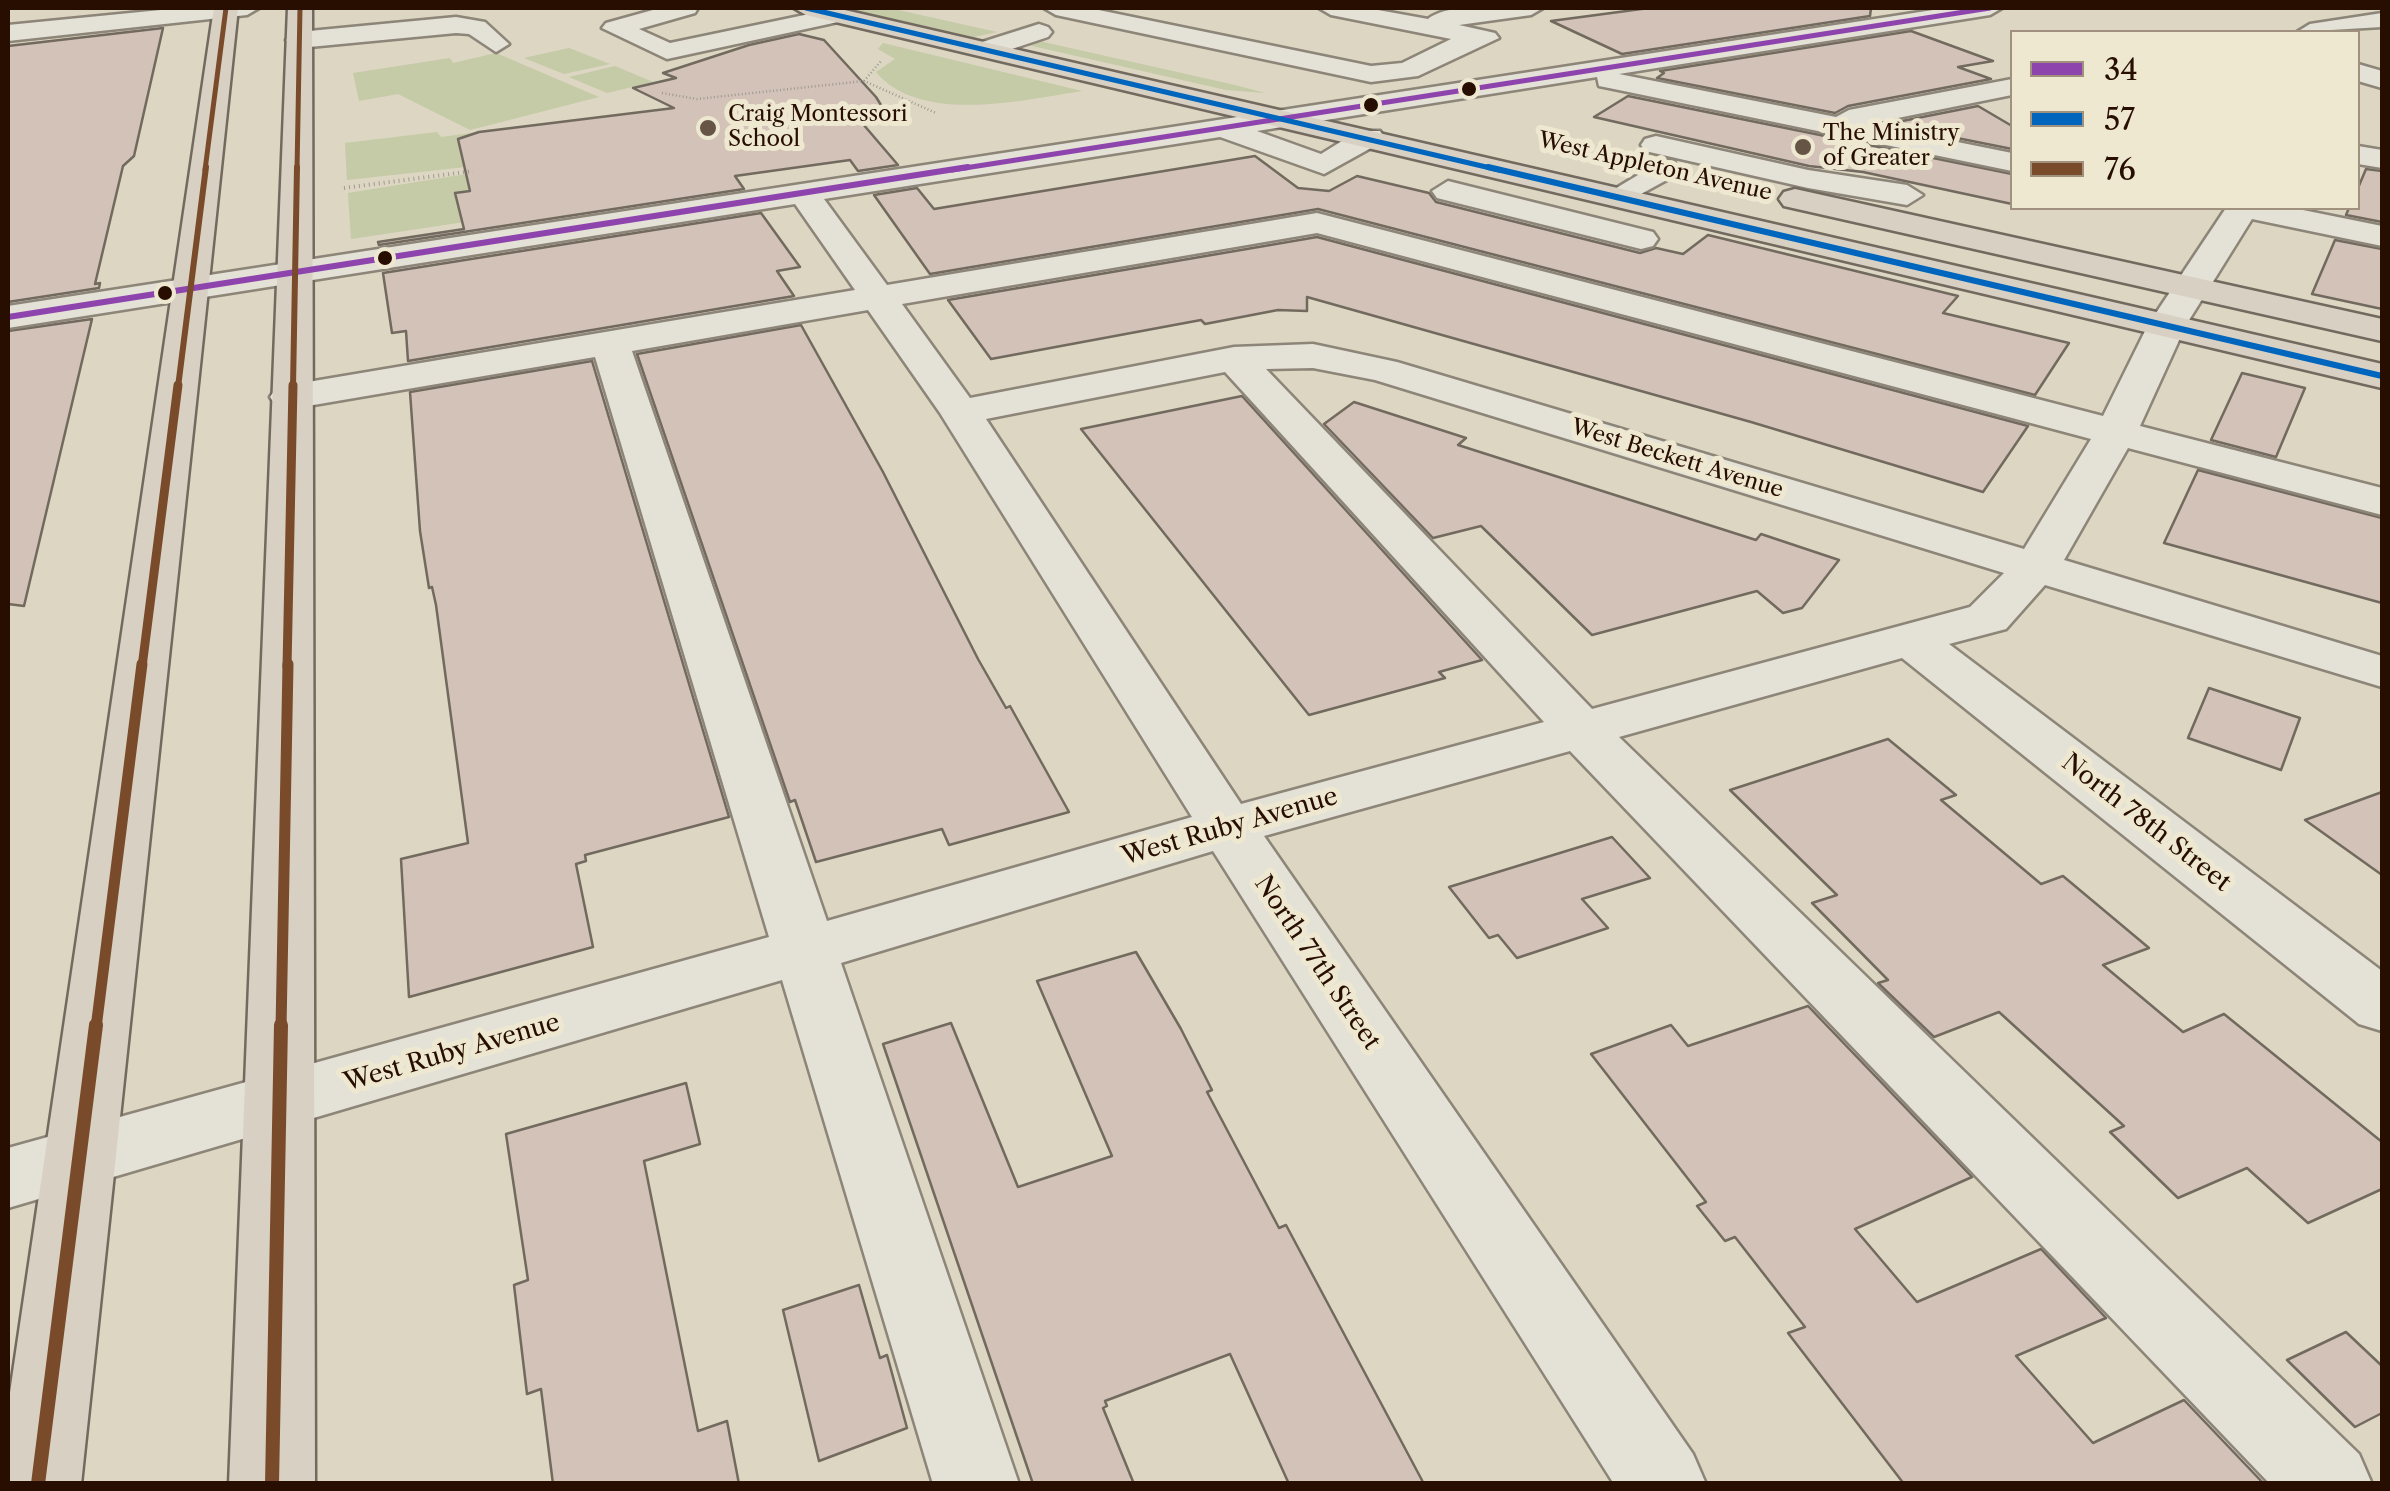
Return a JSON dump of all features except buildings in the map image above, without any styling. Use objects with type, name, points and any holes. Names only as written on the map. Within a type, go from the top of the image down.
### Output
[{"type":"main road","points":[[38,1484],[84,1156],[189,289],[233,8]]},
{"type":"main road","points":[[272,1484],[300,8]]},
{"type":"main road","name":"West Appleton Avenue","points":[[806,8],[988,49],[1374,121],[1488,165],[1681,210],[2179,307],[2382,330]]},
{"type":"main road","points":[[983,20],[1110,47]]},
{"type":"main road","name":"West Appleton Avenue","points":[[1374,121],[1456,123]]},
{"type":"main road","name":"West Appleton Avenue","points":[[1640,158],[1881,218],[2179,307],[2382,376]]},
{"type":"street","points":[[10,37],[24,8]]},
{"type":"street","points":[[10,37],[233,8]]},
{"type":"street","points":[[400,17],[494,8]]},
{"type":"street","points":[[686,8],[616,28],[667,51],[838,15]]},
{"type":"street","points":[[1056,8],[1371,74],[1408,70],[1478,36]]},
{"type":"street","points":[[1331,8],[1516,44]]},
{"type":"street","points":[[1424,25],[1532,8]]},
{"type":"street","points":[[2365,8],[2382,16]]},
{"type":"street","points":[[1223,129],[1324,165],[1374,121],[1598,70],[1934,11],[1992,20]]},
{"type":"street","points":[[2319,30],[2382,16]]},
{"type":"street","points":[[300,40],[456,25],[476,27],[496,44]]},
{"type":"street","points":[[1110,47],[1162,30]]},
{"type":"street","points":[[988,49],[1039,32]]},
{"type":"street","points":[[1554,51],[1598,70],[1715,103],[2010,162]]},
{"type":"street","points":[[1820,124],[2010,87]]},
{"type":"street","points":[[1619,196],[1640,158],[1715,103]]},
{"type":"street","points":[[8,317],[1223,129],[1297,104]]},
{"type":"street","points":[[1881,218],[1955,150],[1967,131],[1912,106]]},
{"type":"street","points":[[964,141],[987,166]]},
{"type":"street","points":[[1640,158],[1906,195]]},
{"type":"street","points":[[1399,222],[1488,165]]},
{"type":"street","points":[[1448,191],[1642,239]]},
{"type":"street","name":"North 77th Street","points":[[804,194],[960,412],[1227,828],[1663,1484]]},
{"type":"street","points":[[1572,290],[1681,210]]},
{"type":"street","name":"West Ruby Avenue","points":[[8,1178],[280,1104],[1227,828],[1988,618],[2036,566],[2117,431],[2179,307],[2244,210]]},
{"type":"street","points":[[2255,210],[2382,236]]},
{"type":"street","points":[[290,396],[1317,223],[1399,222],[1572,290],[2382,502]]},
{"type":"street","points":[[610,342],[976,1484]]},
{"type":"street","name":"West Beckett Avenue","points":[[960,412],[1234,359],[1313,356],[1383,370],[2382,672]]},
{"type":"street","points":[[1234,359],[1581,730],[2329,1484]]},
{"type":"street","name":"North 78th Street","points":[[1910,639],[2382,1006]]},
{"type":"path","points":[[662,93],[697,99],[864,80],[936,113]]},
{"type":"path","points":[[344,188],[472,171]]},
{"type":"green space","points":[[844,8],[889,8],[997,32],[974,37]]},
{"type":"green space","points":[[1039,41],[1265,93],[1226,90],[1028,45]]},
{"type":"green space","points":[[883,43],[1082,91],[973,105],[918,99],[895,88],[876,72],[895,59],[878,49]]},
{"type":"green space","points":[[569,48],[610,64],[564,74],[524,58]]},
{"type":"green space","points":[[496,53],[599,97],[470,130],[398,94],[359,101],[353,73],[450,58],[453,63]]},
{"type":"green space","points":[[615,66],[653,82],[607,93],[569,77]]},
{"type":"green space","points":[[437,132],[441,137],[479,132],[459,145],[462,154],[484,165],[347,180],[345,143]]},
{"type":"green space","points":[[473,173],[491,218],[351,239],[348,193]]},
{"type":"transit line","name":"76","points":[[38,1484],[226,8]]},
{"type":"transit line","name":"76","points":[[272,1484],[300,8]]},
{"type":"transit line","name":"57","points":[[806,8],[2382,376]]},
{"type":"transit line","name":"34","points":[[8,317],[1990,8]]},
{"type":"place","name":"Craig Montessori School","points":[[708,128]]},
{"type":"place","name":"The Ministry of Greater","points":[[1803,147]]}]
